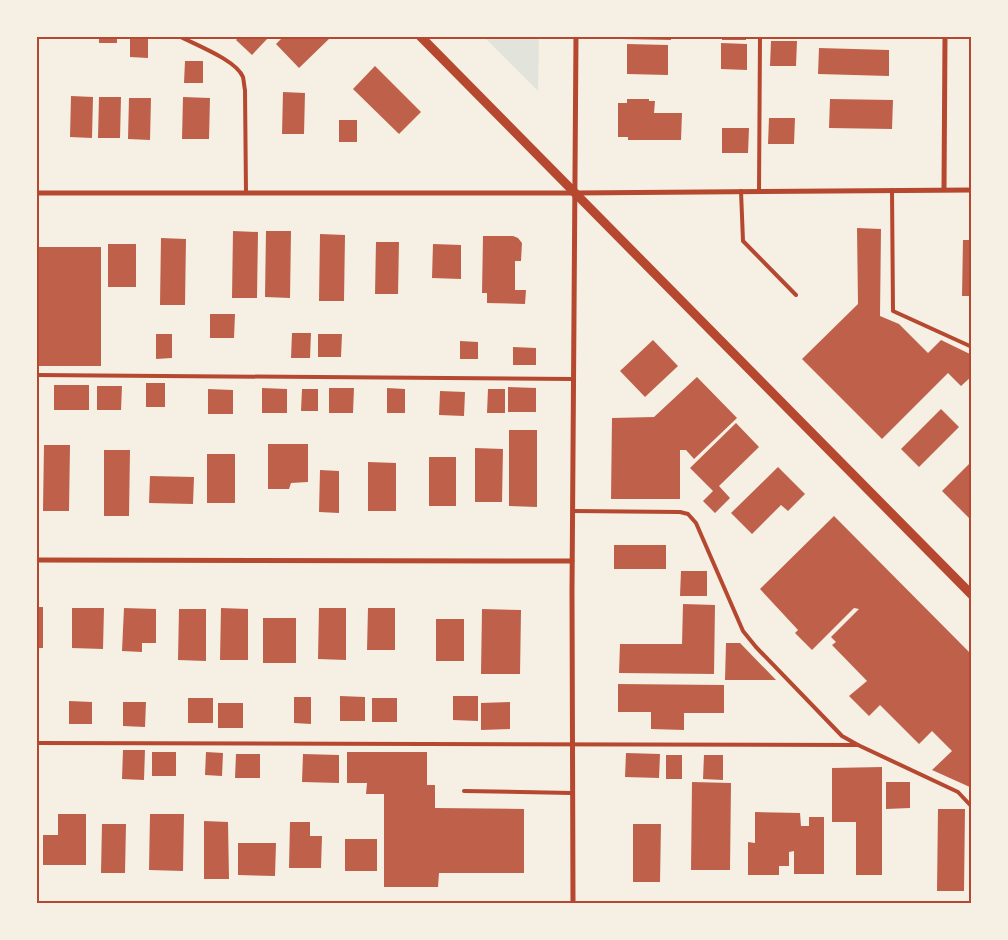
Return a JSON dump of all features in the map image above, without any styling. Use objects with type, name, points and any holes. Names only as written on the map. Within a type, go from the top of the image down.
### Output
[{"type":"street","points":[[420,36],[972,596]]},
{"type":"street","points":[[573,904],[572,561],[576,36]]},
{"type":"street","points":[[944,189],[945,36]]},
{"type":"street","points":[[36,193],[575,193],[759,190],[972,190]]},
{"type":"street","points":[[36,560],[572,561]]},
{"type":"lane","points":[[179,36],[226,60],[243,77],[245,90],[246,193]]},
{"type":"lane","points":[[759,190],[760,36]]},
{"type":"lane","points":[[892,190],[893,311],[972,347]]},
{"type":"lane","points":[[741,191],[742,241],[796,296]]},
{"type":"lane","points":[[36,376],[574,379]]},
{"type":"lane","points":[[573,511],[680,512],[688,514],[696,523],[743,631],[756,647],[842,736],[958,792],[972,806]]},
{"type":"lane","points":[[36,742],[858,745]]},
{"type":"lane","points":[[464,791],[572,793]]},
{"type":"shaded area","points":[[483,36],[539,36],[538,91]]},
{"type":"building","points":[[99,36],[117,36],[117,43],[99,43]]},
{"type":"building","points":[[130,36],[148,36],[148,58],[130,57]]},
{"type":"building","points":[[240,36],[264,36],[267,39],[252,55],[236,40]]},
{"type":"building","points":[[284,36],[332,36],[299,68],[276,44]]},
{"type":"building","points":[[622,36],[671,36],[671,40],[621,39]]},
{"type":"building","points":[[722,36],[746,36],[746,40],[722,40]]},
{"type":"building","points":[[771,41],[797,41],[796,66],[770,66]]},
{"type":"building","points":[[721,43],[747,44],[747,70],[721,69]]},
{"type":"building","points":[[627,44],[668,45],[668,75],[627,74]]},
{"type":"building","points":[[819,48],[889,50],[889,76],[818,74]]},
{"type":"building","points":[[185,61],[203,61],[203,83],[184,83]]},
{"type":"building","points":[[375,66],[421,112],[399,134],[353,89]]},
{"type":"building","points":[[283,92],[305,93],[304,134],[282,134]]},
{"type":"building","points":[[71,96],[93,97],[92,138],[70,137]]},
{"type":"building","points":[[99,97],[121,97],[120,138],[98,138]]},
{"type":"building","points":[[183,97],[210,98],[209,139],[182,139]]},
{"type":"building","points":[[129,98],[151,98],[150,140],[128,139]]},
{"type":"building","points":[[627,99],[649,99],[649,101],[655,101],[654,113],[682,113],[681,140],[628,140],[628,137],[618,137],[618,103],[627,103]]},
{"type":"building","points":[[830,99],[893,100],[892,129],[829,128]]},
{"type":"building","points":[[769,118],[795,118],[794,144],[768,144]]},
{"type":"building","points":[[339,120],[357,120],[357,142],[339,142]]},
{"type":"building","points":[[722,128],[749,128],[748,153],[722,153]]},
{"type":"building","points":[[857,228],[881,229],[880,316],[899,324],[928,353],[941,340],[972,355],[972,376],[961,386],[948,373],[882,439],[802,359],[858,304]]},
{"type":"building","points":[[233,231],[258,232],[257,298],[232,298]]},
{"type":"building","points":[[266,231],[291,231],[290,298],[265,297]]},
{"type":"building","points":[[320,234],[345,235],[344,301],[319,301]]},
{"type":"building","points":[[483,236],[513,236],[522,243],[521,261],[515,261],[515,290],[526,290],[525,304],[487,303],[487,293],[482,293]]},
{"type":"building","points":[[161,238],[186,239],[185,305],[160,305]]},
{"type":"building","points":[[963,240],[972,240],[972,296],[962,296]]},
{"type":"building","points":[[376,242],[399,242],[398,294],[375,294]]},
{"type":"building","points":[[108,244],[136,244],[136,287],[108,287]]},
{"type":"building","points":[[433,244],[461,245],[461,279],[432,278]]},
{"type":"building","points":[[36,247],[101,247],[101,366],[36,366]]},
{"type":"building","points":[[210,314],[235,314],[234,338],[210,338]]},
{"type":"building","points":[[292,333],[311,333],[310,358],[291,358]]},
{"type":"building","points":[[156,334],[172,334],[172,358],[156,359]]},
{"type":"building","points":[[318,334],[342,334],[341,357],[318,357]]},
{"type":"building","points":[[653,340],[678,366],[645,397],[620,371]]},
{"type":"building","points":[[460,341],[478,342],[478,359],[460,359]]},
{"type":"building","points":[[513,347],[536,348],[536,365],[513,365]]},
{"type":"building","points":[[697,377],[737,418],[694,459],[686,450],[680,450],[680,499],[611,499],[612,418],[654,417]]},
{"type":"building","points":[[146,383],[165,383],[165,407],[146,407]]},
{"type":"building","points":[[54,385],[89,385],[89,410],[54,410]]},
{"type":"building","points":[[97,386],[122,386],[121,410],[97,410]]},
{"type":"building","points":[[508,387],[536,388],[536,412],[508,412]]},
{"type":"building","points":[[262,388],[287,389],[287,413],[262,413]]},
{"type":"building","points":[[329,388],[354,388],[353,413],[329,413]]},
{"type":"building","points":[[387,388],[405,389],[405,413],[387,413]]},
{"type":"building","points":[[208,389],[233,390],[233,414],[208,414]]},
{"type":"building","points":[[302,389],[318,389],[318,411],[301,411]]},
{"type":"building","points":[[488,389],[505,389],[505,413],[487,413]]},
{"type":"building","points":[[440,391],[465,392],[464,416],[439,415]]},
{"type":"building","points":[[941,409],[959,427],[919,467],[901,449]]},
{"type":"building","points":[[736,423],[759,447],[719,486],[730,498],[715,513],[703,501],[713,491],[690,468]]},
{"type":"building","points":[[509,430],[537,430],[537,507],[509,506]]},
{"type":"building","points":[[268,444],[308,444],[308,482],[291,483],[289,489],[268,489]]},
{"type":"building","points":[[44,445],[70,445],[69,511],[43,511]]},
{"type":"building","points":[[475,448],[503,449],[502,502],[475,502]]},
{"type":"building","points":[[104,450],[130,450],[129,516],[104,516]]},
{"type":"building","points":[[207,454],[235,454],[235,503],[207,503]]},
{"type":"building","points":[[429,457],[456,457],[456,506],[429,506]]},
{"type":"building","points":[[972,461],[972,521],[942,491]]},
{"type":"building","points":[[368,462],[396,463],[396,511],[368,511]]},
{"type":"building","points":[[778,467],[805,494],[788,511],[781,505],[752,534],[731,513]]},
{"type":"building","points":[[320,470],[339,471],[339,513],[319,512]]},
{"type":"building","points":[[150,476],[194,477],[193,504],[149,503]]},
{"type":"building","points":[[834,516],[972,655],[972,788],[932,770],[952,751],[932,731],[919,744],[880,705],[869,716],[849,696],[867,681],[832,645],[836,642],[831,637],[859,609],[854,608],[812,650],[795,633],[798,630],[760,589]]},
{"type":"building","points":[[614,545],[666,545],[666,569],[614,569]]},
{"type":"building","points":[[681,571],[707,571],[707,596],[680,596]]},
{"type":"building","points":[[683,604],[715,605],[714,674],[619,673],[620,644],[682,644]]},
{"type":"building","points":[[36,607],[43,607],[43,648],[36,648]]},
{"type":"building","points":[[72,608],[104,608],[103,649],[72,648]]},
{"type":"building","points":[[124,608],[156,609],[156,643],[142,643],[142,652],[122,651]]},
{"type":"building","points":[[221,608],[248,609],[248,660],[220,660]]},
{"type":"building","points":[[319,608],[346,608],[346,660],[318,659]]},
{"type":"building","points":[[368,608],[395,608],[395,650],[367,650]]},
{"type":"building","points":[[179,609],[206,609],[206,661],[178,660]]},
{"type":"building","points":[[482,609],[521,610],[520,674],[481,674]]},
{"type":"building","points":[[263,618],[296,618],[296,663],[263,663]]},
{"type":"building","points":[[436,619],[464,619],[464,661],[436,661]]},
{"type":"building","points":[[726,643],[740,643],[776,680],[725,680]]},
{"type":"building","points":[[618,684],[724,685],[724,713],[684,713],[684,730],[651,729],[651,712],[618,712]]},
{"type":"building","points":[[340,696],[365,697],[365,721],[340,721]]},
{"type":"building","points":[[453,696],[478,696],[478,721],[453,720]]},
{"type":"building","points":[[294,697],[311,697],[311,724],[294,723]]},
{"type":"building","points":[[188,698],[213,698],[213,723],[188,723]]},
{"type":"building","points":[[372,698],[397,698],[397,722],[372,722]]},
{"type":"building","points":[[69,701],[92,702],[92,724],[69,724]]},
{"type":"building","points":[[123,702],[146,702],[145,727],[123,726]]},
{"type":"building","points":[[510,702],[510,729],[481,730],[481,703]]},
{"type":"building","points":[[218,703],[243,703],[243,728],[218,728]]},
{"type":"building","points":[[123,750],[145,750],[144,780],[122,779]]},
{"type":"building","points":[[152,752],[176,752],[176,776],[152,776]]},
{"type":"building","points":[[206,752],[223,753],[222,776],[205,775]]},
{"type":"building","points":[[347,752],[427,752],[427,785],[435,785],[435,808],[524,809],[524,873],[439,873],[438,887],[384,887],[384,794],[366,794],[367,783],[347,783]]},
{"type":"building","points":[[626,753],[660,754],[659,778],[625,777]]},
{"type":"building","points":[[236,754],[260,754],[260,778],[235,778]]},
{"type":"building","points":[[303,754],[339,755],[339,783],[302,782]]},
{"type":"building","points":[[666,755],[682,755],[682,779],[666,779]]},
{"type":"building","points":[[704,755],[723,755],[723,780],[703,779]]},
{"type":"building","points":[[882,767],[882,875],[856,875],[856,822],[832,822],[832,768]]},
{"type":"building","points":[[692,782],[731,783],[730,870],[691,870]]},
{"type":"building","points":[[886,782],[910,782],[910,808],[886,809]]},
{"type":"building","points":[[938,809],[965,809],[964,891],[937,891]]},
{"type":"building","points":[[755,812],[800,813],[801,826],[809,826],[809,817],[824,817],[824,874],[794,874],[794,851],[789,852],[789,866],[779,866],[779,875],[748,875],[748,842],[755,843]]},
{"type":"building","points":[[58,814],[86,814],[86,865],[43,865],[43,835],[58,835]]},
{"type":"building","points":[[150,814],[184,814],[183,871],[149,870]]},
{"type":"building","points":[[204,821],[228,822],[229,879],[204,879]]},
{"type":"building","points":[[290,822],[310,822],[310,836],[322,836],[321,868],[289,868]]},
{"type":"building","points":[[102,824],[126,824],[125,873],[101,873]]},
{"type":"building","points":[[633,824],[661,824],[660,882],[633,882]]},
{"type":"building","points":[[345,839],[377,839],[377,871],[345,871]]},
{"type":"building","points":[[238,843],[276,843],[275,876],[238,875]]}]
